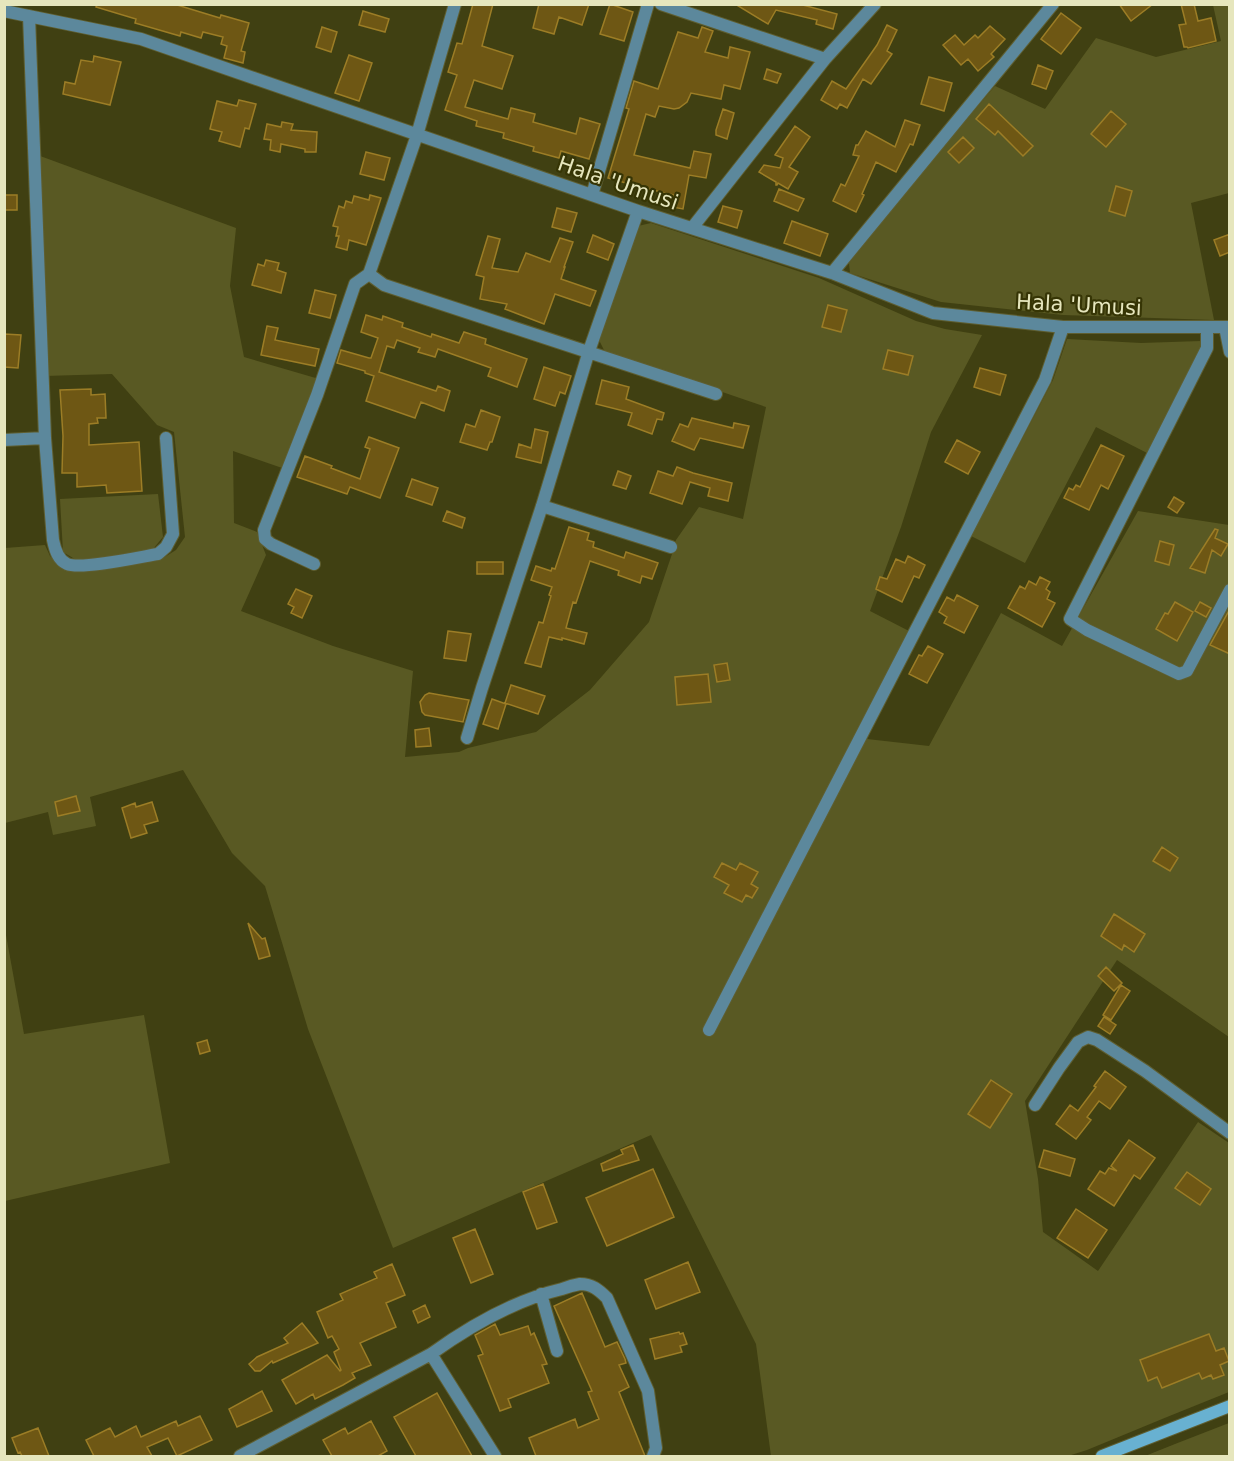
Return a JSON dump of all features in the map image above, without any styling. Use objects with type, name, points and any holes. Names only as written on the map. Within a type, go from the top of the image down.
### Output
[{"type":"street","points":[[314,564],[271,544],[266,539],[264,530],[317,395],[355,284],[369,274],[417,135],[455,4]]},
{"type":"street","points":[[592,195],[648,4]]},
{"type":"street","points":[[661,4],[825,59]]},
{"type":"street","points":[[692,228],[825,59],[875,4]]},
{"type":"street","points":[[832,273],[1053,4]]},
{"type":"street","name":"Hala 'Umusi","points":[[4,11],[141,39],[638,211],[832,273],[933,313],[1063,327],[1227,327]]},
{"type":"street","points":[[29,16],[45,438],[53,540],[56,554],[66,564],[80,567],[158,554],[166,547],[173,534],[166,438]]},
{"type":"street","points":[[467,738],[589,351],[638,211]]},
{"type":"street","points":[[369,274],[384,285],[716,394]]},
{"type":"street","points":[[709,1030],[1046,380],[1063,327]]},
{"type":"street","points":[[1227,327],[1230,351]]},
{"type":"street","points":[[1207,328],[1207,348],[1070,619],[1087,630],[1179,674],[1187,671],[1230,590]]},
{"type":"street","points":[[4,441],[45,438]]},
{"type":"street","points":[[542,506],[671,547]]},
{"type":"street","points":[[1035,1105],[1078,1042],[1088,1037],[1097,1040],[1144,1071],[1230,1133]]},
{"type":"street","points":[[240,1456],[431,1354],[456,1335],[481,1322],[541,1294],[580,1284],[596,1287],[607,1298],[648,1391],[656,1448],[653,1456]]},
{"type":"street","points":[[541,1294],[557,1351]]},
{"type":"street","points":[[431,1354],[495,1456]]},
{"type":"street","points":[[1102,1456],[1230,1406]]},
{"type":"shaded area","points":[[1213,5],[1229,5],[1229,193],[1191,203],[1214,320],[1063,315],[941,302],[850,273],[849,263],[895,204],[995,86],[1045,109],[1096,38],[1156,57],[1221,41]]},
{"type":"shaded area","points":[[32,153],[236,228],[230,286],[244,357],[319,379],[285,469],[233,451],[234,523],[257,532],[266,555],[241,611],[333,646],[413,671],[405,757],[459,752],[536,732],[590,690],[649,622],[676,540],[699,507],[743,519],[766,407],[605,352],[599,340],[638,226],[651,223],[819,278],[916,321],[945,329],[982,335],[931,432],[901,527],[870,611],[909,631],[867,739],[929,746],[1001,613],[1062,646],[1138,511],[1229,525],[1229,1037],[1117,960],[1025,1101],[1038,1179],[1043,1232],[1098,1271],[1198,1122],[1229,1143],[1229,1392],[1068,1456],[771,1456],[756,1344],[651,1135],[393,1248],[308,1029],[265,886],[232,853],[183,770],[90,797],[96,826],[53,835],[48,812],[5,823],[5,548],[45,545],[50,556],[59,566],[78,572],[160,560],[176,550],[185,537],[174,432],[157,425],[112,374],[44,376]]},
{"type":"shaded area","points":[[1067,339],[1141,343],[1201,341],[1201,352],[1149,454],[1096,427],[1025,563],[971,536],[1053,380]]},
{"type":"shaded area","points":[[158,494],[163,537],[153,549],[78,561],[63,552],[60,499]]},
{"type":"shaded area","points":[[4,924],[24,1034],[144,1015],[170,1163],[5,1201]]},
{"type":"shaded area","points":[[1229,1423],[1229,1456],[1145,1456],[1175,1444]]},
{"type":"building","points":[[97,4],[174,4],[220,18],[221,15],[249,23],[241,51],[245,52],[243,63],[224,58],[227,46],[221,44],[223,37],[203,32],[201,38],[181,32],[180,36],[135,23],[136,19],[96,7]]},
{"type":"building","points":[[473,4],[493,4],[482,46],[513,56],[502,89],[474,80],[465,107],[508,119],[511,108],[535,114],[533,122],[576,134],[580,118],[600,124],[589,159],[561,151],[559,158],[533,151],[534,147],[503,138],[504,133],[476,126],[477,121],[445,110],[457,75],[448,72],[457,43],[462,44]]},
{"type":"building","points":[[539,4],[589,4],[582,25],[559,17],[554,34],[533,28]]},
{"type":"building","points":[[610,4],[633,12],[624,41],[600,34]]},
{"type":"building","points":[[735,4],[799,4],[837,14],[833,29],[816,24],[817,20],[776,10],[768,24]]},
{"type":"building","points":[[1119,4],[1153,4],[1131,21]]},
{"type":"building","points":[[1181,4],[1194,4],[1198,21],[1211,18],[1216,41],[1184,47],[1179,25],[1186,24]]},
{"type":"building","points":[[363,11],[389,19],[385,32],[359,25]]},
{"type":"building","points":[[1061,13],[1081,28],[1061,54],[1041,39]]},
{"type":"building","points":[[887,25],[897,30],[887,51],[892,54],[871,84],[863,79],[847,108],[840,104],[837,109],[821,100],[832,81],[846,89],[877,45]]},
{"type":"building","points":[[990,26],[1005,39],[991,54],[994,57],[978,71],[968,59],[961,65],[943,45],[955,35],[964,45],[975,35],[978,38]]},
{"type":"building","points":[[322,27],[337,32],[331,52],[316,47]]},
{"type":"building","points":[[702,27],[713,31],[705,52],[728,58],[730,47],[750,52],[740,89],[724,85],[721,99],[691,93],[687,102],[679,108],[659,106],[655,117],[646,114],[634,155],[690,168],[694,151],[711,154],[706,178],[689,175],[683,209],[672,207],[674,195],[608,178],[629,109],[626,108],[634,81],[658,89],[678,32],[698,38]]},
{"type":"building","points":[[349,55],[372,63],[359,101],[335,93]]},
{"type":"building","points":[[94,56],[121,62],[110,105],[63,94],[65,82],[75,84],[81,60],[93,62]]},
{"type":"building","points":[[1038,65],[1053,71],[1046,89],[1032,84]]},
{"type":"building","points":[[767,69],[781,74],[777,83],[764,79]]},
{"type":"building","points":[[929,77],[952,83],[944,111],[921,104]]},
{"type":"building","points":[[239,100],[256,104],[249,129],[245,128],[240,147],[219,141],[222,132],[210,129],[217,101],[237,106]]},
{"type":"building","points":[[989,104],[1033,146],[1023,156],[998,131],[995,135],[976,119]]},
{"type":"building","points":[[723,109],[734,113],[727,139],[716,135]]},
{"type":"building","points":[[1111,111],[1126,124],[1106,147],[1091,134]]},
{"type":"building","points":[[905,120],[920,125],[913,145],[910,144],[896,172],[876,162],[856,212],[833,201],[841,184],[845,186],[859,156],[853,155],[856,145],[866,131],[895,147]]},
{"type":"building","points":[[282,122],[293,124],[291,130],[317,132],[316,152],[305,152],[305,149],[281,144],[280,152],[270,150],[271,140],[264,139],[267,124],[281,127]]},
{"type":"building","points":[[795,126],[810,137],[789,167],[798,172],[788,189],[778,183],[776,185],[776,182],[759,172],[764,165],[780,168],[783,158],[775,155]]},
{"type":"building","points":[[963,137],[974,148],[959,163],[948,152]]},
{"type":"building","points":[[366,152],[390,158],[384,180],[360,174]]},
{"type":"building","points":[[1116,186],[1132,191],[1125,216],[1109,211]]},
{"type":"building","points":[[779,189],[804,199],[798,211],[774,201]]},
{"type":"building","points":[[4,195],[17,195],[17,210],[4,210]]},
{"type":"building","points":[[370,195],[381,198],[366,245],[349,240],[347,250],[336,247],[339,236],[336,236],[338,227],[333,226],[339,206],[344,208],[346,201],[352,203],[354,196],[369,200]]},
{"type":"building","points":[[723,206],[742,211],[737,228],[718,222]]},
{"type":"building","points":[[557,208],[577,213],[571,232],[552,227]]},
{"type":"building","points":[[792,221],[828,234],[820,256],[784,243]]},
{"type":"building","points":[[1230,234],[1230,252],[1220,256],[1214,240]]},
{"type":"building","points":[[593,235],[614,244],[608,260],[587,252]]},
{"type":"building","points":[[488,236],[500,239],[492,268],[518,272],[526,253],[550,262],[560,238],[573,242],[561,279],[596,291],[590,306],[555,294],[544,324],[505,309],[507,304],[480,299],[484,277],[476,275]]},
{"type":"building","points":[[266,260],[279,263],[277,270],[286,273],[281,293],[252,285],[258,264],[264,266]]},
{"type":"building","points":[[315,290],[336,295],[330,318],[309,313]]},
{"type":"building","points":[[828,305],[847,310],[841,332],[822,327]]},
{"type":"building","points":[[366,315],[382,320],[383,316],[403,323],[402,327],[459,343],[464,332],[486,339],[485,344],[527,359],[517,387],[488,376],[491,368],[438,349],[435,357],[418,352],[420,348],[397,340],[394,348],[387,346],[379,372],[436,391],[438,386],[450,391],[444,411],[421,402],[415,418],[366,401],[374,376],[337,363],[341,350],[371,358],[378,338],[361,332]]},
{"type":"building","points":[[267,326],[278,328],[275,340],[319,349],[315,366],[261,355]]},
{"type":"building","points":[[4,334],[21,335],[18,368],[4,367]]},
{"type":"building","points":[[888,350],[913,356],[908,375],[883,369]]},
{"type":"building","points":[[544,367],[571,376],[565,394],[560,392],[555,406],[534,399]]},
{"type":"building","points":[[980,368],[1006,375],[1000,395],[974,387]]},
{"type":"building","points":[[602,380],[629,387],[626,399],[664,413],[662,420],[657,419],[652,434],[628,425],[632,413],[596,404]]},
{"type":"building","points":[[91,389],[91,395],[105,394],[106,418],[97,418],[98,423],[89,424],[89,445],[139,442],[142,491],[107,493],[106,485],[77,487],[77,473],[62,473],[63,436],[60,390]]},
{"type":"building","points":[[481,410],[500,417],[487,450],[460,442],[466,424],[475,427]]},
{"type":"building","points":[[692,418],[733,428],[734,423],[749,426],[743,448],[700,438],[694,450],[672,441],[680,424],[688,427]]},
{"type":"building","points":[[535,429],[548,432],[541,463],[516,457],[519,444],[531,448]]},
{"type":"building","points":[[369,437],[399,448],[380,498],[350,487],[347,494],[297,477],[305,456],[360,479],[370,449],[365,447]]},
{"type":"building","points":[[957,440],[980,452],[968,474],[945,462]]},
{"type":"building","points":[[1101,445],[1124,456],[1108,489],[1101,485],[1089,510],[1064,498],[1069,488],[1073,490],[1076,485],[1080,487]]},
{"type":"building","points":[[677,467],[732,483],[728,501],[708,496],[710,488],[690,482],[682,504],[650,493],[658,471],[673,476]]},
{"type":"building","points":[[618,471],[631,476],[626,489],[613,485]]},
{"type":"building","points":[[412,479],[438,488],[432,505],[406,496]]},
{"type":"building","points":[[1174,497],[1184,503],[1177,513],[1168,507]]},
{"type":"building","points":[[447,511],[465,518],[462,528],[443,521]]},
{"type":"building","points":[[569,527],[589,533],[587,540],[594,542],[593,547],[624,558],[626,552],[658,563],[652,579],[642,576],[640,583],[618,575],[619,571],[590,561],[576,603],[573,602],[566,628],[587,633],[584,644],[549,637],[541,667],[525,663],[539,622],[543,623],[552,587],[531,580],[536,566],[551,571],[552,568],[555,569]]},
{"type":"building","points":[[1215,529],[1218,530],[1215,538],[1228,544],[1221,556],[1212,550],[1205,573],[1190,568]]},
{"type":"building","points":[[1160,541],[1174,545],[1169,565],[1155,561]]},
{"type":"building","points":[[908,556],[925,565],[919,578],[914,576],[902,602],[876,589],[880,577],[887,579],[896,559],[905,563]]},
{"type":"building","points":[[477,562],[503,562],[503,574],[477,574]]},
{"type":"building","points":[[1040,577],[1050,582],[1046,589],[1050,592],[1047,599],[1055,603],[1042,627],[1008,608],[1020,586],[1025,589],[1029,581],[1036,585]]},
{"type":"building","points":[[296,589],[312,596],[302,618],[291,613],[294,607],[288,604]]},
{"type":"building","points":[[957,595],[978,606],[964,633],[944,623],[947,617],[939,612],[947,597],[954,601]]},
{"type":"building","points":[[1175,602],[1193,612],[1177,641],[1156,629],[1165,613],[1168,614]]},
{"type":"building","points":[[1200,602],[1211,608],[1206,617],[1195,611]]},
{"type":"building","points":[[1230,609],[1230,654],[1210,645]]},
{"type":"building","points":[[448,631],[471,634],[466,661],[444,658]]},
{"type":"building","points":[[928,646],[943,654],[927,683],[909,674],[919,655],[922,656]]},
{"type":"building","points":[[727,663],[730,680],[717,682],[714,665]]},
{"type":"building","points":[[708,674],[711,702],[677,705],[675,677]]},
{"type":"building","points":[[511,685],[545,696],[538,714],[505,703]]},
{"type":"building","points":[[429,693],[469,700],[463,722],[425,715],[420,702]]},
{"type":"building","points":[[492,699],[506,704],[498,729],[483,724]]},
{"type":"building","points":[[429,728],[431,746],[416,747],[415,730]]},
{"type":"building","points":[[76,796],[80,811],[58,816],[55,802]]},
{"type":"building","points":[[152,802],[158,821],[144,825],[147,833],[131,838],[122,808],[135,803],[136,807]]},
{"type":"building","points":[[1162,847],[1178,858],[1170,871],[1153,861]]},
{"type":"building","points":[[722,863],[736,870],[740,863],[758,872],[751,884],[758,888],[752,898],[746,895],[742,902],[724,893],[729,885],[714,877]]},
{"type":"building","points":[[1114,914],[1145,934],[1134,952],[1124,945],[1122,950],[1101,936]]},
{"type":"building","points":[[248,923],[262,939],[265,938],[270,956],[259,959]]},
{"type":"building","points":[[1106,967],[1122,983],[1114,991],[1098,976]]},
{"type":"building","points":[[1121,985],[1130,991],[1111,1020],[1103,1015]]},
{"type":"building","points":[[1104,1017],[1116,1025],[1110,1034],[1098,1026]]},
{"type":"building","points":[[207,1040],[210,1051],[200,1054],[197,1043]]},
{"type":"building","points":[[1105,1071],[1126,1087],[1110,1109],[1099,1101],[1087,1117],[1091,1120],[1076,1139],[1056,1124],[1070,1105],[1078,1111]]},
{"type":"building","points":[[991,1080],[1012,1094],[990,1128],[968,1114]]},
{"type":"building","points":[[1129,1140],[1155,1158],[1140,1179],[1134,1175],[1114,1206],[1088,1189],[1100,1171],[1105,1174],[1109,1168],[1117,1171],[1111,1166]]},
{"type":"building","points":[[633,1145],[639,1160],[603,1171],[601,1164],[623,1154],[621,1150]]},
{"type":"building","points":[[1044,1150],[1075,1159],[1070,1176],[1039,1167]]},
{"type":"building","points":[[653,1169],[674,1217],[607,1246],[586,1198]]},
{"type":"building","points":[[1187,1172],[1211,1189],[1200,1205],[1175,1188]]},
{"type":"building","points":[[543,1184],[557,1222],[537,1229],[523,1192]]},
{"type":"building","points":[[1076,1209],[1107,1230],[1088,1258],[1057,1238]]},
{"type":"building","points":[[475,1229],[493,1274],[471,1283],[453,1238]]},
{"type":"building","points":[[688,1262],[700,1292],[656,1309],[645,1280]]},
{"type":"building","points":[[392,1264],[405,1295],[386,1303],[396,1327],[360,1343],[371,1365],[352,1373],[355,1378],[343,1385],[315,1399],[313,1394],[296,1404],[282,1380],[327,1355],[341,1370],[334,1352],[339,1349],[332,1336],[328,1338],[317,1312],[343,1300],[340,1294],[377,1278],[374,1272]]},
{"type":"building","points":[[582,1293],[605,1347],[617,1342],[625,1359],[626,1363],[619,1365],[629,1387],[619,1392],[645,1456],[536,1456],[529,1438],[575,1419],[578,1428],[599,1419],[588,1392],[592,1391],[554,1306]]},
{"type":"building","points":[[425,1305],[430,1317],[418,1323],[413,1311]]},
{"type":"building","points":[[302,1323],[318,1343],[273,1363],[272,1361],[260,1371],[255,1371],[249,1364],[257,1357],[288,1343],[284,1338]]},
{"type":"building","points":[[495,1324],[500,1335],[528,1326],[531,1335],[534,1333],[547,1364],[542,1365],[549,1383],[508,1399],[511,1407],[500,1411],[478,1356],[483,1354],[475,1335]]},
{"type":"building","points":[[683,1333],[687,1344],[680,1346],[682,1352],[655,1359],[650,1339]]},
{"type":"building","points":[[1209,1334],[1216,1351],[1224,1348],[1229,1361],[1220,1365],[1224,1375],[1213,1379],[1211,1375],[1202,1379],[1199,1373],[1162,1388],[1157,1377],[1148,1381],[1140,1360]]},
{"type":"building","points":[[262,1391],[272,1411],[237,1427],[229,1409]]},
{"type":"building","points":[[437,1393],[472,1456],[416,1456],[394,1417]]},
{"type":"building","points":[[200,1416],[212,1440],[177,1456],[168,1438],[147,1447],[152,1456],[94,1456],[86,1440],[110,1428],[115,1437],[136,1426],[141,1437],[176,1421],[178,1426]]},
{"type":"building","points":[[371,1421],[387,1451],[378,1456],[332,1456],[323,1440],[345,1428],[348,1434]]},
{"type":"building","points":[[38,1428],[49,1456],[22,1456],[20,1452],[18,1453],[12,1438]]}]
